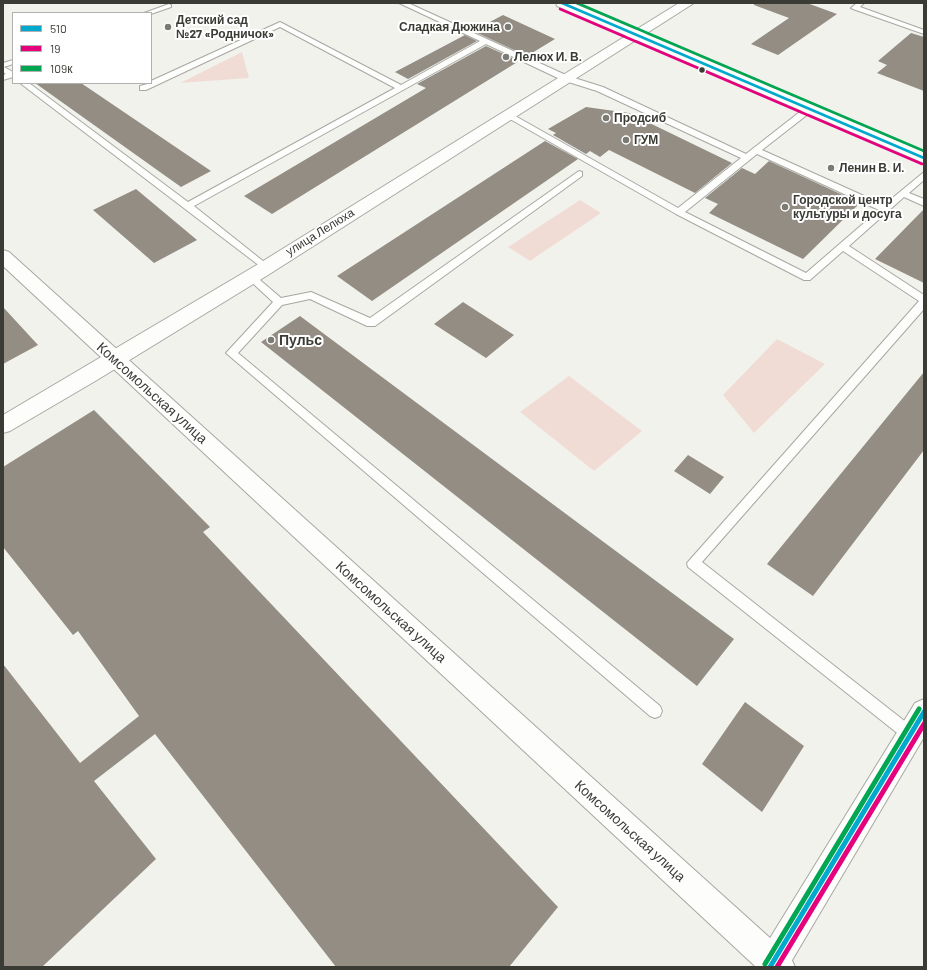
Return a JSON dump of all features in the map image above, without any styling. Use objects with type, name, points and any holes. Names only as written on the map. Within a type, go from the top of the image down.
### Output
[{"type":"street","points":[[562,3],[924,158]]},
{"type":"street","name":"улица Лелюха","points":[[3,425],[116,361],[507,114],[688,3]]},
{"type":"street","name":"Комсомольская улица","points":[[3,256],[774,965]]},
{"type":"street","points":[[774,965],[917,723]]},
{"type":"lane","points":[[402,3],[565,78],[600,89],[747,158]]},
{"type":"lane","points":[[861,3],[855,8],[924,32]]},
{"type":"lane","points":[[151,12],[169,6]]},
{"type":"lane","points":[[152,84],[280,24],[401,88]]},
{"type":"lane","points":[[188,206],[486,41]]},
{"type":"lane","points":[[3,69],[12,74]]},
{"type":"lane","points":[[25,84],[188,206],[265,267]]},
{"type":"lane","points":[[143,88],[152,84]]},
{"type":"lane","points":[[679,212],[809,109]]},
{"type":"lane","points":[[507,114],[679,212],[807,278],[924,175]]},
{"type":"lane","points":[[757,151],[885,209]]},
{"type":"lane","points":[[579,174],[371,323],[311,295],[279,302],[231,353],[655,711]]},
{"type":"lane","points":[[903,194],[924,203]]},
{"type":"lane","points":[[843,246],[924,301],[693,563],[917,723]]},
{"type":"lane","points":[[250,276],[279,302]]},
{"type":"shaded area","points":[[242,52],[249,78],[180,83]]},
{"type":"shaded area","points":[[580,200],[601,213],[530,261],[508,247]]},
{"type":"shaded area","points":[[777,339],[825,364],[754,433],[723,395]]},
{"type":"shaded area","points":[[569,376],[642,431],[594,471],[520,412]]},
{"type":"building","points":[[754,3],[807,3],[837,14],[778,55],[751,44],[789,18],[754,5]]},
{"type":"building","points":[[503,15],[555,39],[527,56],[473,31]]},
{"type":"building","points":[[911,33],[924,37],[924,91],[877,73],[887,65],[878,61]]},
{"type":"building","points":[[465,35],[477,41],[408,79],[395,72]]},
{"type":"building","points":[[486,46],[519,61],[272,214],[244,196],[426,88],[417,84]]},
{"type":"building","points":[[36,84],[82,84],[211,171],[181,187]]},
{"type":"building","name":"ГУМ","points":[[586,107],[629,113],[732,163],[695,193],[609,150],[600,157],[590,151],[586,154],[553,135],[556,133],[548,129]]},
{"type":"building","points":[[545,141],[578,159],[372,301],[337,276]]},
{"type":"building","name":"Городской центр культуры и досуга","points":[[769,161],[860,203],[803,259],[709,213],[718,204],[705,198],[742,168],[755,174]]},
{"type":"building","points":[[136,189],[197,240],[154,263],[93,210]]},
{"type":"building","points":[[924,209],[924,283],[875,259]]},
{"type":"building","points":[[463,302],[514,335],[486,358],[434,324]]},
{"type":"building","points":[[3,307],[38,345],[3,364]]},
{"type":"building","points":[[300,316],[734,639],[697,686],[261,342]]},
{"type":"building","points":[[924,372],[924,450],[813,596],[767,564]]},
{"type":"building","points":[[94,410],[210,527],[203,532],[558,907],[509,967],[336,967],[155,734],[94,781],[156,859],[42,967],[3,967],[3,664],[80,763],[139,716],[78,631],[73,635],[3,547],[3,467]]},
{"type":"building","points":[[688,455],[724,477],[710,494],[674,471]]},
{"type":"building","points":[[745,702],[804,746],[762,812],[702,764]]},
{"type":"transit line","name":"510","points":[[562,3],[924,158]]},
{"type":"transit line","name":"109к","points":[[577,3],[924,151]]},
{"type":"transit line","name":"19","points":[[560,9],[922,164]]},
{"type":"transit line","name":"109к","points":[[765,964],[919,709]]},
{"type":"transit line","name":"510","points":[[770,967],[924,712]]},
{"type":"transit line","name":"19","points":[[777,967],[924,724]]},
{"type":"place","name":"Детский сад №27 «Родничок»","points":[[168,27]]},
{"type":"place","name":"Сладкая Дюжина","points":[[508,27]]},
{"type":"place","name":"Лелюх И. В.","points":[[506,57]]},
{"type":"place","name":"Продсиб","points":[[606,118]]},
{"type":"place","name":"ГУМ","points":[[626,140]]},
{"type":"place","name":"Ленин В. И.","points":[[831,168]]},
{"type":"place","name":"Городской центр культуры и досуга","points":[[785,207]]},
{"type":"place","name":"Пульс","points":[[271,340]]}]
